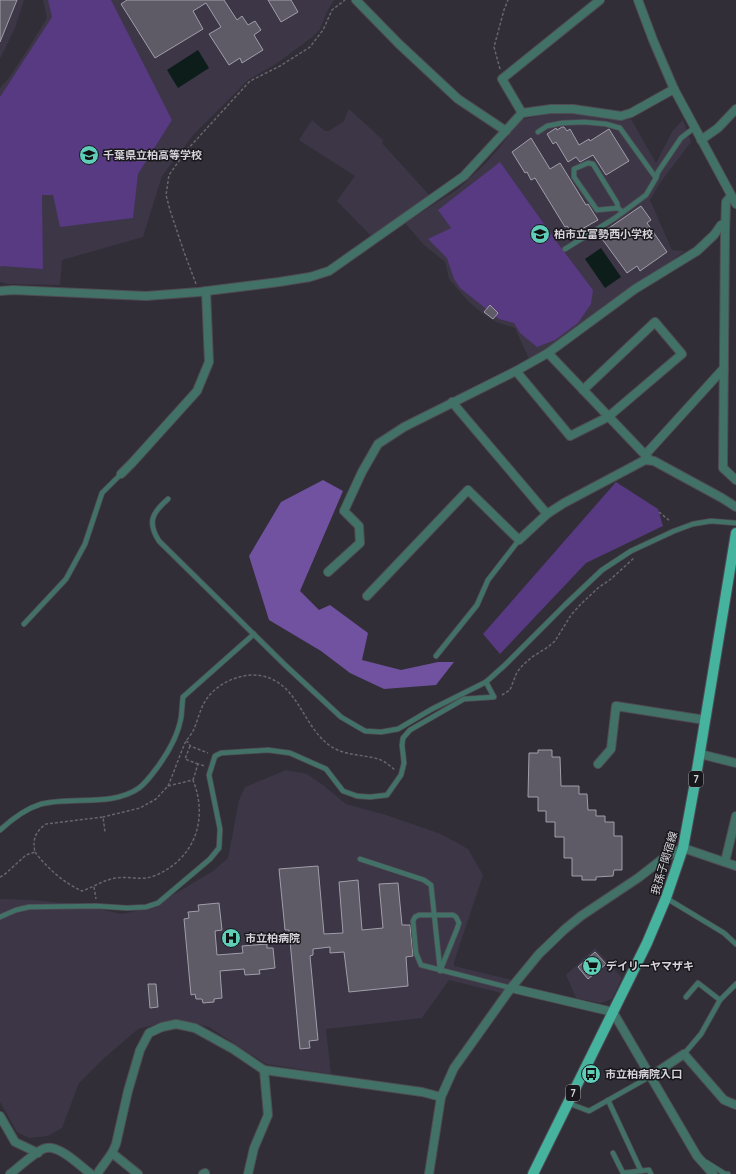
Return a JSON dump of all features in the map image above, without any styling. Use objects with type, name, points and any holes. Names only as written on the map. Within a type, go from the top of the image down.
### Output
[{"type":"main road","name":"我孫子関宿線","points":[[533,1174],[647,943],[666,898],[683,848],[736,533]]},
{"type":"street","points":[[356,0],[399,44],[458,99],[506,131]]},
{"type":"street","points":[[522,113],[502,79],[600,0]]},
{"type":"street","points":[[638,0],[674,89],[736,204]]},
{"type":"street","points":[[0,291],[13,290],[146,296],[203,291],[310,277],[329,271],[464,176],[522,113],[551,109],[574,109],[621,116],[631,113],[674,89]]},
{"type":"street","points":[[701,140],[718,128],[736,109]]},
{"type":"street","points":[[732,196],[726,202],[725,224],[723,468],[736,480]]},
{"type":"street","points":[[328,572],[360,543],[359,526],[344,511],[362,472],[378,444],[404,427],[516,371],[548,353],[635,290],[697,251],[714,235],[721,224],[725,224]]},
{"type":"street","points":[[121,474],[197,391],[209,362],[203,291]]},
{"type":"street","points":[[516,371],[570,436],[608,417],[682,354],[655,322],[583,390]]},
{"type":"street","points":[[548,353],[648,458],[736,507]]},
{"type":"street","points":[[367,596],[468,490],[520,540],[547,514],[564,503],[648,458],[724,368]]},
{"type":"street","points":[[452,402],[547,514]]},
{"type":"street","points":[[598,764],[611,749],[616,706],[705,720]]},
{"type":"street","points":[[700,754],[736,763]]},
{"type":"street","points":[[725,862],[736,816]]},
{"type":"street","points":[[429,1174],[442,1097],[454,1068],[511,988],[565,928],[638,878],[665,857],[683,848],[736,866]]},
{"type":"street","points":[[511,988],[613,1012],[699,1159],[712,1174]]},
{"type":"street","points":[[98,1174],[99,1170],[112,1153],[116,1144],[128,1091],[140,1050],[149,1033],[162,1027],[176,1024],[195,1028],[233,1048],[264,1070],[422,1092],[442,1097]]},
{"type":"street","points":[[651,1076],[684,1054],[724,1100],[736,1105]]},
{"type":"street","points":[[248,1174],[254,1148],[268,1115],[264,1070]]},
{"type":"street","points":[[0,1116],[15,1142],[38,1153]]},
{"type":"street","points":[[10,1174],[44,1148],[53,1148],[61,1151],[91,1174]]},
{"type":"street","points":[[112,1153],[138,1174]]},
{"type":"lane","points":[[538,132],[547,126],[562,123],[584,122],[606,124],[620,128],[656,178]]},
{"type":"lane","points":[[565,250],[646,195],[658,172],[680,138],[694,128]]},
{"type":"lane","points":[[618,208],[597,210],[574,177],[574,169],[588,163],[594,164],[617,202],[618,208],[623,212]]},
{"type":"lane","points":[[24,624],[66,580],[85,544],[102,492],[121,474]]},
{"type":"lane","points":[[168,499],[155,512],[152,521],[153,531],[159,541],[341,718],[365,731],[381,732],[398,729],[432,709],[486,682],[505,665],[565,604],[602,570],[631,551],[693,524],[711,521],[736,523]]},
{"type":"lane","points":[[436,656],[477,605],[488,580],[520,540]]},
{"type":"lane","points":[[0,830],[11,820],[25,811],[40,805],[56,801],[106,799],[121,796],[139,788],[151,776],[172,743],[181,719],[183,697],[254,634]]},
{"type":"lane","points":[[0,917],[16,910],[29,907],[96,906],[127,908],[146,907],[158,903],[210,859],[219,848],[220,829],[209,775],[215,756],[221,753],[268,750],[290,753],[326,769],[343,791],[364,797],[386,795],[400,775],[404,763],[402,745],[403,738],[410,730],[464,699],[494,697],[486,682]]},
{"type":"lane","points":[[360,859],[424,880],[431,885],[440,971]]},
{"type":"lane","points":[[666,898],[724,933],[736,944]]},
{"type":"lane","points":[[440,971],[459,923],[453,915],[419,915],[415,917],[413,921],[416,953],[422,965],[440,971],[511,988]]},
{"type":"lane","points":[[686,997],[698,983],[720,1000]]},
{"type":"lane","points":[[684,1054],[701,1034],[720,1000],[736,984]]},
{"type":"lane","points":[[568,1103],[589,1112],[651,1076]]},
{"type":"lane","points":[[608,1100],[641,1171]]},
{"type":"lane","points":[[613,1153],[623,1173],[649,1170],[651,1174]]},
{"type":"lane","points":[[699,1159],[725,1174],[728,1174]]},
{"type":"path","points":[[203,291],[184,252],[170,210],[166,195],[169,175],[186,151],[250,81],[280,66],[310,47],[323,30],[332,10],[344,0]]},
{"type":"path","points":[[502,79],[494,47],[508,0]]},
{"type":"path","points":[[659,512],[670,521]]},
{"type":"path","points":[[494,697],[505,694],[510,690],[517,672],[532,657],[555,641],[571,615],[581,604],[635,557]]},
{"type":"path","points":[[198,764],[193,780],[197,789],[200,805],[200,817],[197,834],[192,845],[172,866],[153,876],[144,878],[117,878],[82,891],[71,886],[49,868],[35,852],[33,844],[35,836],[46,824],[103,817],[128,812],[148,805],[156,799],[168,786],[186,741],[194,729],[203,704],[214,691],[230,679],[244,676],[256,675],[271,678],[286,688],[313,727],[328,744],[339,751],[378,758],[387,763],[400,775]]},
{"type":"path","points":[[186,741],[190,746],[215,756]]},
{"type":"path","points":[[190,746],[185,759],[211,768]]},
{"type":"path","points":[[168,786],[193,780]]},
{"type":"path","points":[[103,817],[105,832]]},
{"type":"path","points":[[0,877],[26,855],[35,852]]},
{"type":"path","points":[[94,886],[96,906]]},
{"type":"shaded area","points":[[0,0],[24,0],[15,28],[0,59]]},
{"type":"shaded area","name":"千葉県立柏高等学校","points":[[43,0],[334,0],[320,29],[311,38],[276,64],[248,80],[194,134],[162,176],[143,237],[62,260],[60,285],[8,284],[0,282],[0,88],[8,79],[47,18]]},
{"type":"shaded area","points":[[48,0],[111,0],[172,120],[138,174],[133,218],[60,227],[53,195],[42,195],[43,269],[0,267],[0,97],[52,17]]},
{"type":"shaded area","points":[[198,50],[209,68],[178,88],[167,70]]},
{"type":"shaded area","points":[[349,109],[383,140],[382,143],[430,196],[371,236],[337,201],[355,176],[299,140],[312,120],[325,131],[329,131],[344,121]]},
{"type":"shaded area","name":"柏市立富勢西小学校","points":[[560,112],[581,112],[626,120],[631,119],[656,163],[673,130],[683,120],[691,142],[660,183],[650,200],[672,250],[685,251],[551,348],[529,359],[515,328],[496,322],[469,302],[449,279],[445,262],[424,245],[405,223],[458,189],[484,165],[517,124],[524,119]]},
{"type":"shaded area","points":[[500,162],[593,290],[591,304],[578,323],[555,340],[537,347],[520,333],[514,323],[499,319],[460,288],[454,279],[447,258],[428,239],[451,228],[438,210]]},
{"type":"shaded area","points":[[601,248],[621,277],[605,288],[585,259]]},
{"type":"shaded area","points":[[323,480],[343,491],[300,591],[319,610],[330,605],[368,633],[362,660],[401,670],[438,662],[454,662],[436,685],[384,689],[350,673],[321,651],[269,620],[249,556],[281,502]]},
{"type":"shaded area","points":[[616,482],[658,509],[663,526],[586,563],[500,654],[483,634]]},
{"type":"shaded area","name":"市立柏病院","points":[[286,770],[307,774],[346,804],[386,815],[441,834],[468,849],[483,875],[454,962],[454,966],[512,980],[501,993],[449,980],[422,1018],[326,1029],[331,1074],[266,1064],[209,1027],[192,1022],[166,1022],[138,1029],[102,1060],[79,1083],[62,1128],[48,1136],[29,1138],[17,1132],[0,1102],[0,899],[75,904],[122,914],[145,909],[161,902],[213,871],[228,858],[239,800],[245,787]]},
{"type":"shaded area","points":[[595,948],[622,978],[612,999],[600,1003],[576,998],[566,975]]},
{"type":"building","points":[[0,0],[17,0],[0,42]]},
{"type":"building","points":[[127,0],[224,0],[237,20],[242,16],[248,25],[255,21],[261,30],[254,35],[263,50],[242,63],[240,58],[229,65],[209,34],[221,27],[206,3],[193,11],[203,29],[155,58],[121,4]]},
{"type":"building","points":[[268,0],[291,0],[298,12],[281,22]]},
{"type":"building","points":[[564,127],[567,131],[570,129],[579,145],[589,139],[590,141],[609,129],[629,161],[606,175],[593,155],[580,162],[576,157],[568,162],[556,142],[553,144],[547,134],[556,128],[557,130]]},
{"type":"building","points":[[531,138],[550,169],[560,163],[586,205],[588,204],[598,220],[573,234],[567,226],[565,227],[535,178],[531,180],[512,152]]},
{"type":"building","points":[[641,206],[651,220],[647,223],[667,252],[640,271],[637,266],[627,273],[600,236],[606,230]]},
{"type":"building","points":[[490,305],[498,313],[493,319],[484,312]]},
{"type":"building","points":[[538,750],[552,750],[552,757],[560,757],[561,786],[579,786],[579,794],[587,794],[588,810],[596,810],[596,816],[605,816],[605,822],[614,822],[614,836],[622,836],[622,870],[614,870],[613,876],[596,877],[596,880],[582,880],[582,876],[572,876],[572,858],[564,858],[564,837],[555,837],[555,822],[546,822],[546,811],[538,811],[538,797],[528,797],[529,753],[538,753]]},
{"type":"building","points":[[318,866],[324,934],[343,933],[339,882],[358,880],[362,930],[383,928],[379,884],[398,883],[402,925],[410,925],[413,956],[406,957],[408,986],[349,992],[344,952],[330,953],[330,947],[313,949],[313,955],[310,956],[318,1040],[309,1041],[310,1048],[300,1049],[289,930],[285,930],[279,869]]},
{"type":"building","points":[[219,903],[222,930],[215,931],[217,955],[243,953],[242,946],[267,944],[267,948],[273,948],[275,968],[259,970],[260,974],[245,975],[244,969],[220,971],[222,998],[214,999],[214,1002],[203,1003],[202,999],[196,999],[195,994],[191,995],[184,919],[189,918],[188,912],[199,911],[198,905]]},
{"type":"building","name":"デイリーヤマザキ","points":[[595,952],[606,964],[588,979],[578,967]]},
{"type":"building","points":[[148,984],[156,984],[158,1007],[150,1008]]},
{"type":"place","name":"千葉県立柏高等学校","points":[[89,155]]},
{"type":"place","name":"柏市立富勢西小学校","points":[[540,234]]},
{"type":"place","name":"市立柏病院","points":[[231,938]]},
{"type":"place","name":"デイリーヤマザキ","points":[[592,966]]},
{"type":"place","name":"市立柏病院入口","points":[[591,1074]]}]
